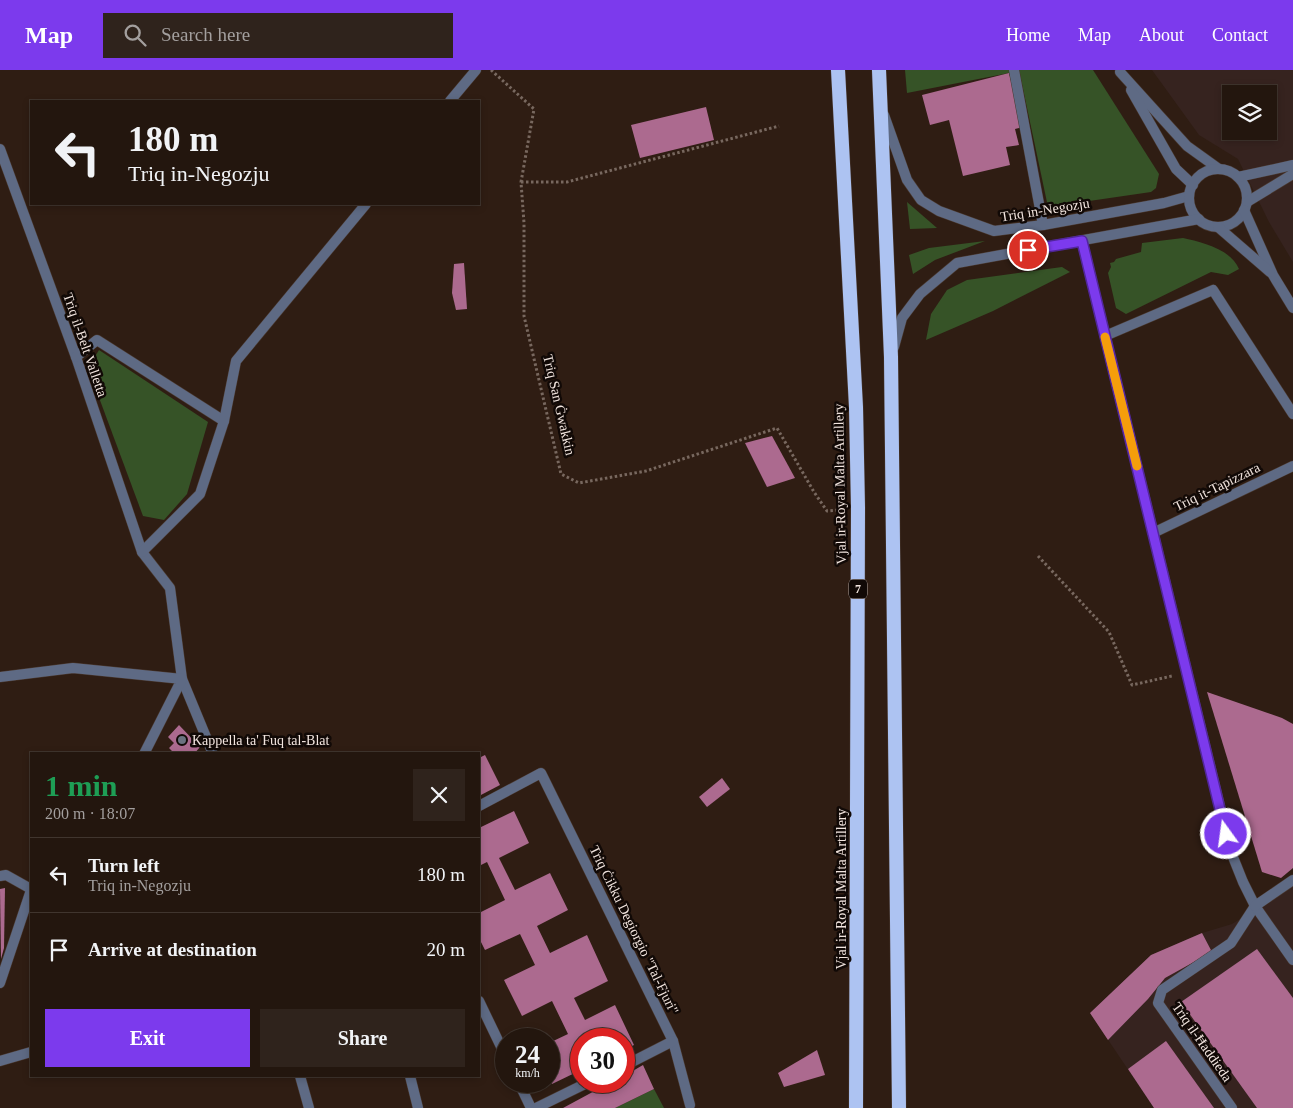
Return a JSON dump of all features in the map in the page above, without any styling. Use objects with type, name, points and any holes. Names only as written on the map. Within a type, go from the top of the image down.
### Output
[{"type":"highway","name":"Vjal ir-Royal Malta Artillery","points":[[838,70],[856,407],[858,508],[856,1108]]},
{"type":"highway","points":[[879,70],[891,357],[899,1108]]},
{"type":"street","points":[[451,100],[476,70]]},
{"type":"street","points":[[1014,70],[1043,225]]},
{"type":"street","points":[[1120,71],[1187,146],[1219,169],[1238,177],[1246,189],[1246,206],[1273,275],[1293,308]]},
{"type":"street","points":[[1120,71],[1176,169],[1192,185]]},
{"type":"street","name":"Triq in-Negozju","points":[[881,107],[907,180],[921,200],[939,211],[994,231],[1043,225],[1164,204],[1189,196]]},
{"type":"street","name":"Triq il-Belt Valletta","points":[[0,149],[76,357],[142,552],[170,588],[182,678],[212,752]]},
{"type":"street","points":[[1238,177],[1293,165]]},
{"type":"street","points":[[1219,169],[1203,173],[1192,185],[1189,196],[1193,213],[1208,225],[1218,227],[1233,222],[1240,217],[1246,206],[1293,174]]},
{"type":"street","points":[[142,552],[200,494],[224,421],[236,362],[365,205]]},
{"type":"street","points":[[891,357],[902,318],[920,294],[957,263],[1199,219]]},
{"type":"street","points":[[1218,227],[1273,275]]},
{"type":"street","points":[[1082,241],[1231,852],[1255,906],[1293,960]]},
{"type":"street","points":[[1105,336],[1213,290],[1293,414]]},
{"type":"street","points":[[76,357],[97,340],[224,421]]},
{"type":"street","name":"Triq it-Tapizzara","points":[[1153,533],[1293,466]]},
{"type":"street","points":[[0,677],[73,668],[182,678],[145,752]]},
{"type":"street","name":"Triq Ċikku Degiorgio \"Tal-Fjuri\"","points":[[480,805],[541,773],[673,1042],[690,1104]]},
{"type":"street","points":[[0,876],[6,875],[30,888]]},
{"type":"street","points":[[1255,906],[1293,880]]},
{"type":"street","points":[[0,982],[30,892]]},
{"type":"street","name":"Triq il-Ħaddieda","points":[[1232,1108],[1158,1004],[1162,990],[1231,943],[1255,906]]},
{"type":"street","points":[[480,1003],[495,1034]]},
{"type":"street","points":[[635,1061],[673,1042]]},
{"type":"street","points":[[0,1061],[30,1052]]},
{"type":"street","points":[[300,1077],[309,1108]]},
{"type":"street","points":[[410,1077],[418,1108]]},
{"type":"street","points":[[536,1108],[570,1091]]},
{"type":"street","points":[[524,1093],[531,1108]]},
{"type":"path","name":"Triq San Ġwakkin","points":[[491,70],[534,109],[521,182],[524,223],[524,316],[561,474],[579,483],[646,471],[777,428],[827,511],[858,508]]},
{"type":"path","points":[[521,182],[567,182],[779,126]]},
{"type":"path","points":[[1038,556],[1109,632],[1132,685],[1187,672]]},
{"type":"shaded area","points":[[1152,70],[1293,70],[1293,262],[1269,222],[1238,159],[1199,135]]},
{"type":"shaded area","points":[[1293,886],[1293,1108],[1154,1108],[1090,1013],[1151,955],[1202,933],[1232,924]]},
{"type":"green space","points":[[905,70],[1018,70],[907,93]]},
{"type":"green space","points":[[1019,70],[1093,70],[1159,174],[1156,188],[1151,192],[1048,207]]},
{"type":"green space","points":[[907,202],[937,228],[910,229]]},
{"type":"green space","points":[[1183,238],[1207,244],[1223,251],[1235,262],[1239,269],[1228,275],[1211,272],[1126,314],[1116,308],[1108,273],[1111,267],[1110,263],[1116,259],[1141,252],[1142,243]]},
{"type":"green space","points":[[985,241],[935,260],[913,274],[909,255],[929,248]]},
{"type":"green space","points":[[1062,267],[1070,272],[993,311],[926,340],[931,314],[947,290],[967,280]]},
{"type":"green space","points":[[99,350],[208,422],[187,494],[164,520],[143,516],[88,368]]},
{"type":"green space","points":[[654,1089],[664,1108],[615,1108]]},
{"type":"building","points":[[1009,73],[1023,127],[1015,129],[1019,145],[1006,147],[1010,165],[963,176],[949,120],[930,125],[922,95]]},
{"type":"building","points":[[706,107],[714,140],[640,158],[631,125]]},
{"type":"building","points":[[464,263],[467,309],[456,310],[452,293],[454,264]]},
{"type":"building","points":[[772,436],[795,478],[767,487],[745,443]]},
{"type":"building","points":[[1207,692],[1282,718],[1293,724],[1293,868],[1281,878],[1262,872]]},
{"type":"building","name":"Kappella ta' Fuq tal-Blat","points":[[179,725],[200,747],[196,752],[173,752],[169,748],[174,743],[168,737]]},
{"type":"building","points":[[485,755],[500,785],[480,795],[480,758]]},
{"type":"building","points":[[722,778],[730,789],[707,807],[699,797]]},
{"type":"building","points":[[514,811],[529,843],[499,858],[515,890],[550,873],[568,910],[537,926],[550,953],[587,935],[608,981],[574,998],[585,1020],[615,1005],[626,1028],[570,1028],[570,1075],[560,1080],[560,1038],[568,1034],[552,1001],[522,1016],[504,980],[535,965],[520,934],[485,950],[480,940],[480,912],[505,900],[487,862],[480,866],[480,828]]},
{"type":"building","points":[[5,888],[4,948],[1,959],[0,889]]},
{"type":"building","points":[[1202,933],[1212,952],[1165,978],[1148,999],[1108,1040],[1090,1013],[1151,955]]},
{"type":"building","points":[[1257,949],[1293,998],[1293,1108],[1257,1108],[1181,1002]]},
{"type":"building","points":[[1166,1041],[1214,1108],[1154,1108],[1128,1069]]},
{"type":"building","points":[[817,1050],[825,1075],[784,1087],[778,1073]]},
{"type":"building","points":[[643,1065],[654,1089],[615,1108],[563,1108],[591,1093],[635,1093],[635,1070]]},
{"type":"slow traffic","points":[[1105,337],[1137,466]]},
{"type":"place","name":"Kappella ta' Fuq tal-Blat","points":[[182,740]]},
{"type":"route","points":[[1028,250],[1082,241],[1226,834]]}]
